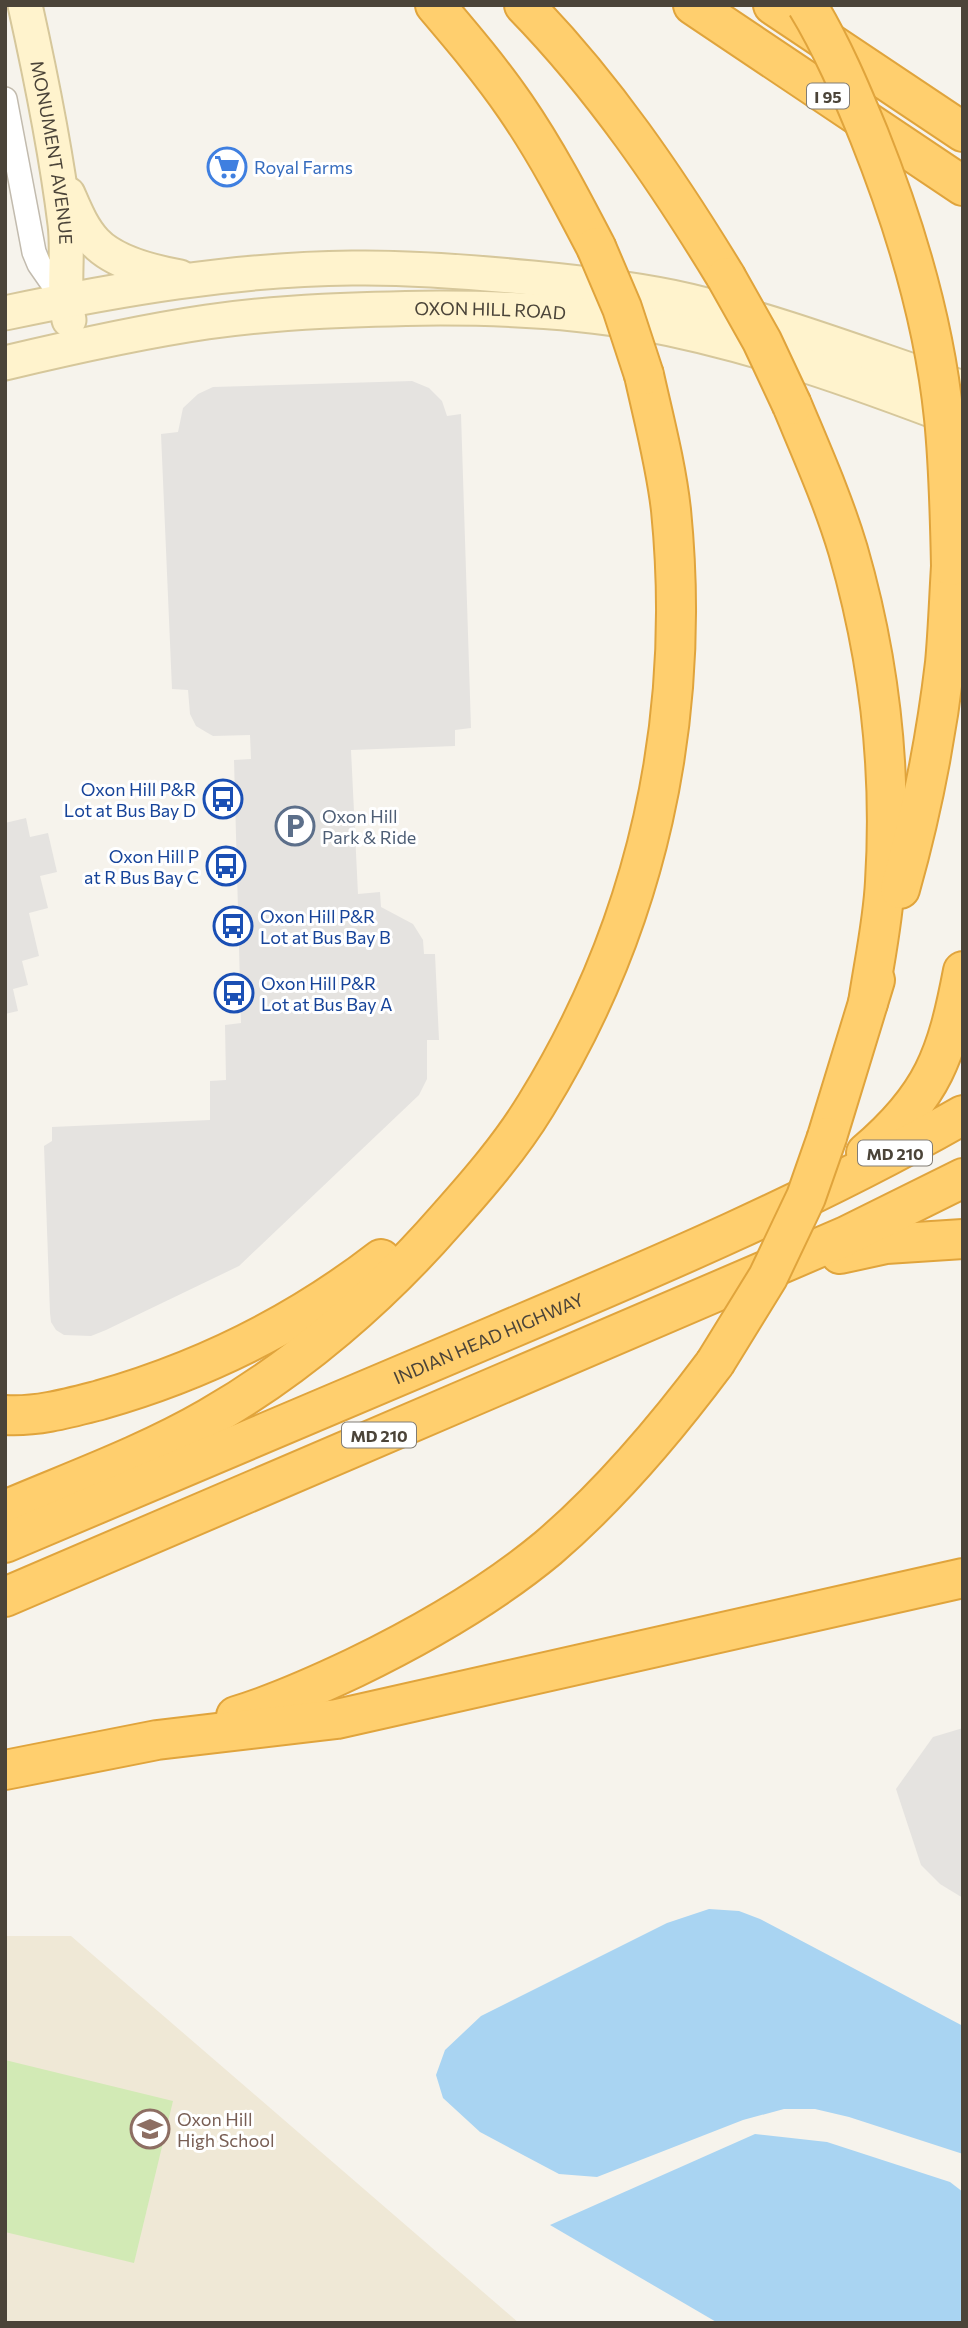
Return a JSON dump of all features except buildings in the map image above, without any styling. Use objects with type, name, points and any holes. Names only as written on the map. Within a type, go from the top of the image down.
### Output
[{"type":"highway","points":[[5,1510],[164,1441],[210,1417],[327,1335],[383,1286],[426,1243],[491,1169],[534,1108],[572,1043],[608,965],[634,896],[653,826],[667,751],[674,668],[675,588],[670,509],[659,442],[643,375],[622,308],[596,247],[554,168],[517,108],[435,5]]},
{"type":"highway","points":[[524,5],[614,110],[677,196],[761,341],[825,483],[847,548],[869,632],[883,734],[888,813],[885,885],[868,1003]]},
{"type":"highway","name":"I 95","points":[[693,5],[963,186]]},
{"type":"highway","name":"I 95","points":[[773,5],[963,132]]},
{"type":"highway","points":[[157,1740],[251,1712],[414,1639],[485,1594],[547,1548],[605,1494],[670,1424],[715,1363],[768,1277],[806,1197],[868,1003],[913,844],[933,745],[945,661],[951,566],[950,495],[944,415],[915,269],[890,187],[853,97],[807,5]]},
{"type":"highway","points":[[825,1189],[897,1126],[917,1102],[937,1067],[949,1035],[963,971]]},
{"type":"highway","name":"INDIAN HEAD HIGHWAY","points":[[5,1544],[593,1294],[825,1189],[963,1115]]},
{"type":"highway","points":[[5,1415],[25,1416],[87,1403],[143,1388],[210,1362],[312,1308],[370,1268],[491,1169]]},
{"type":"highway","name":"MD 210","points":[[5,1597],[846,1236],[963,1178]]},
{"type":"highway","points":[[753,1274],[886,1244],[963,1238]]},
{"type":"highway","points":[[5,1770],[157,1740],[337,1719],[963,1578]]},
{"type":"main road","name":"MONUMENT AVENUE","points":[[25,5],[57,169],[66,244],[64,300],[74,347]]},
{"type":"main road","points":[[57,169],[76,211],[97,245],[126,261],[160,274],[204,279]]},
{"type":"main road","name":"OXON HILL ROAD","points":[[5,313],[64,300],[204,279],[349,268],[478,272],[611,287],[712,307],[963,388]]},
{"type":"main road","name":"OXON HILL ROAD","points":[[5,363],[198,324],[305,312],[429,308],[545,311],[629,321],[723,341],[843,378],[963,422]]},
{"type":"street","name":"MONUMENT AVENUE","points":[[5,99],[34,252],[39,264],[64,300]]},
{"type":"shaded area","name":"Oxon Hill Park & Ride","points":[[412,381],[429,388],[442,401],[447,416],[461,414],[471,728],[455,730],[455,746],[351,750],[358,894],[380,892],[381,907],[413,924],[423,940],[424,954],[435,954],[439,1040],[427,1040],[427,1079],[419,1095],[239,1266],[91,1336],[64,1335],[56,1330],[50,1313],[44,1146],[52,1141],[52,1127],[210,1120],[210,1081],[226,1080],[225,1025],[241,1023],[234,760],[251,759],[250,735],[213,736],[206,732],[196,726],[190,714],[188,690],[172,689],[161,434],[178,432],[183,408],[198,394],[213,387]]},
{"type":"shaded area","points":[[26,818],[30,837],[48,833],[57,872],[40,876],[48,908],[29,913],[39,956],[22,961],[28,985],[13,989],[18,1011],[5,1014],[5,823]]},
{"type":"shaded area","points":[[963,1728],[963,1898],[940,1884],[921,1865],[896,1789],[933,1737]]},
{"type":"shaded area","name":"Oxon Hill High School","points":[[5,1936],[71,1936],[519,2323],[5,2323]]},
{"type":"green space","points":[[5,2060],[173,2101],[134,2263],[5,2232]]},
{"type":"water","points":[[709,1909],[739,1911],[760,1919],[963,2026],[963,2154],[849,2117],[815,2109],[784,2109],[743,2120],[597,2177],[559,2174],[480,2132],[443,2098],[436,2075],[445,2050],[481,2016],[667,1923]]},
{"type":"water","points":[[755,2134],[827,2142],[950,2182],[963,2192],[963,2323],[718,2323],[550,2225]]},
{"type":"place","name":"Royal Farms","points":[[227,167]]},
{"type":"place","name":"Oxon Hill P&R Lot at Bus Bay D","points":[[223,799]]},
{"type":"place","name":"Oxon Hill Park & Ride","points":[[295,826]]},
{"type":"place","name":"Oxon Hill P at R Bus Bay C","points":[[226,866]]},
{"type":"place","name":"Oxon Hill P&R Lot at Bus Bay B","points":[[233,926]]},
{"type":"place","name":"Oxon Hill P&R Lot at Bus Bay A","points":[[234,993]]},
{"type":"place","name":"Oxon Hill High School","points":[[150,2129]]}]
